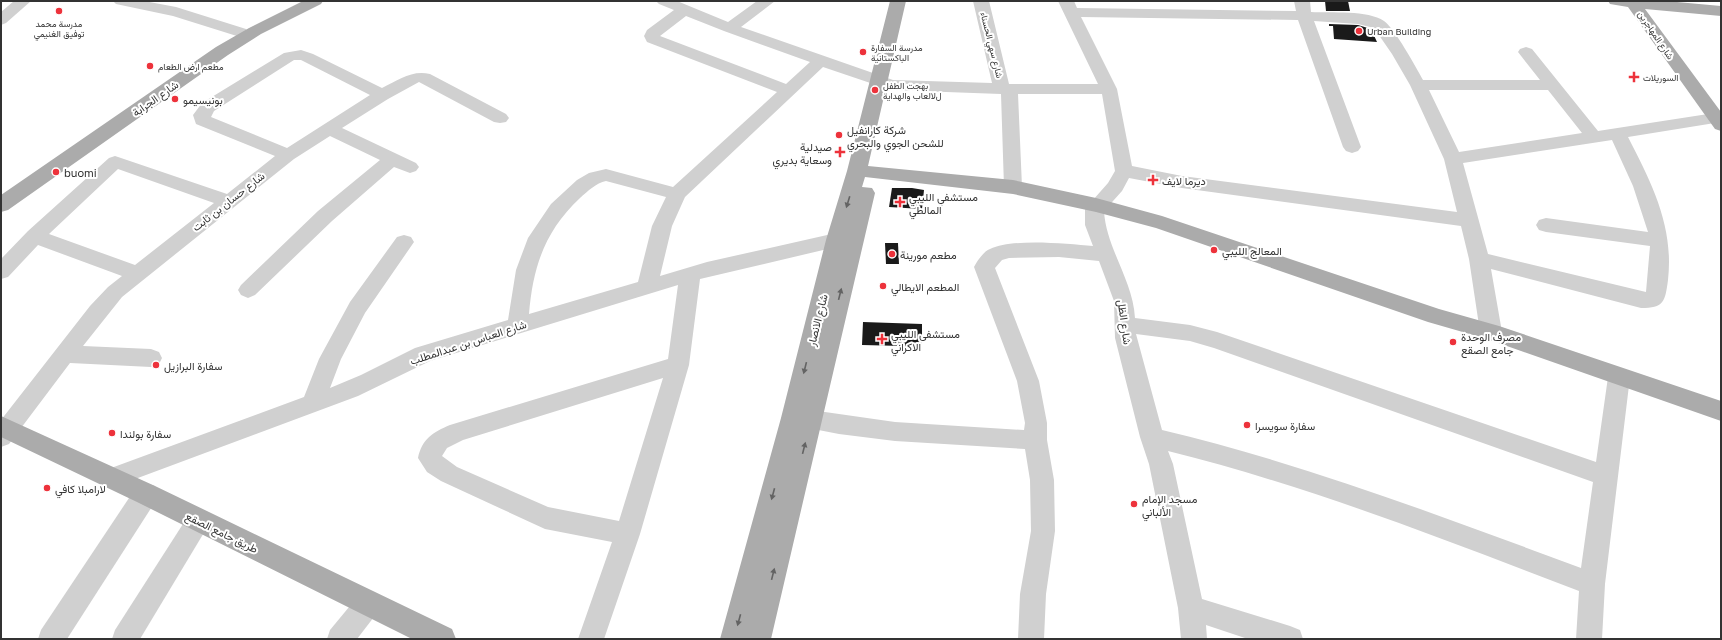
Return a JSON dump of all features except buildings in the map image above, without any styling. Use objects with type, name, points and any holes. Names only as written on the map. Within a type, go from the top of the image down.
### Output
[{"type":"main road","name":"شارع الجرابة","points":[[1,193],[165,79],[240,32],[300,1]]},
{"type":"main road","name":"شارع الجرابة","points":[[1,205],[222,51],[315,1]]},
{"type":"main road","name":"شارع الانصار","points":[[734,639],[793,418],[824,324],[870,172],[898,1]]},
{"type":"main road","name":"شارع الانصار","points":[[757,639],[811,420],[836,240],[911,1]]},
{"type":"main road","points":[[1616,1],[1721,11]]},
{"type":"main road","points":[[1701,1],[1721,3]]},
{"type":"main road","name":"شارع المهاجرين","points":[[1633,2],[1657,38],[1719,120]]},
{"type":"main road","points":[[870,172],[1013,187],[1096,205],[1192,231],[1436,316],[1491,332],[1721,411]]},
{"type":"main road","name":"طريق جامع الصقع","points":[[3,431],[146,494],[199,522],[442,639]]},
{"type":"street","points":[[121,1],[176,12],[240,32]]},
{"type":"street","points":[[664,1],[729,28],[885,83],[1006,89],[1109,89]]},
{"type":"street","points":[[729,28],[766,1]]},
{"type":"street","name":"شارع سهي الحسناء","points":[[981,1],[1006,89],[1013,187]]},
{"type":"street","points":[[1096,205],[1115,187],[1124,171],[1109,89],[1068,6],[1303,8],[1369,21],[1379,25],[1400,53],[1418,85],[1453,160],[1479,259],[1491,332]]},
{"type":"street","points":[[1303,8],[1352,147]]},
{"type":"street","points":[[684,10],[653,33],[653,39],[788,90]]},
{"type":"street","points":[[1526,52],[1594,138]]},
{"type":"street","points":[[288,155],[202,120],[201,118],[203,111],[290,56],[296,55],[307,57],[382,95]]},
{"type":"street","points":[[647,288],[662,226],[677,194],[820,60]]},
{"type":"street","name":"شارع حسان بن ثابت","points":[[3,431],[106,302],[227,201],[288,155],[328,129],[382,95],[420,76],[500,118]]},
{"type":"street","points":[[1418,85],[1551,85]]},
{"type":"street","points":[[1453,160],[1719,120]]},
{"type":"street","points":[[328,129],[410,167]]},
{"type":"street","points":[[1479,259],[1641,300],[1652,300],[1655,298],[1659,267],[1659,240],[1644,189],[1618,134]]},
{"type":"street","points":[[248,290],[325,216],[392,159]]},
{"type":"street","points":[[1,272],[35,236],[115,162],[227,201]]},
{"type":"street","points":[[1124,171],[1182,182],[1469,220]]},
{"type":"street","points":[[518,325],[520,298],[527,263],[543,228],[561,204],[586,182],[598,176],[606,175],[677,194]]},
{"type":"street","name":"شارع الظل","points":[[1096,205],[1094,209],[1095,225],[1124,301],[1127,325],[1126,338],[1161,464],[1191,608],[1194,639]]},
{"type":"street","points":[[1546,224],[1659,240]]},
{"type":"street","points":[[35,236],[138,274]]},
{"type":"street","name":"شارع العباس بن عبدالمطلب","points":[[111,478],[373,381],[405,362],[423,354],[690,274],[836,240]]},
{"type":"street","points":[[313,403],[330,359],[357,308],[404,242]]},
{"type":"street","points":[[1031,639],[1033,594],[1043,531],[1042,480],[1035,440],[1036,423],[1028,382],[984,267],[996,254],[1009,251],[1060,250],[1105,254]]},
{"type":"street","points":[[591,639],[628,534],[678,365],[690,274]]},
{"type":"street","points":[[1127,325],[1190,333],[1217,340],[1296,366],[1605,476]]},
{"type":"street","points":[[64,354],[151,358]]},
{"type":"street","points":[[628,534],[545,518],[449,474],[435,465],[430,458],[430,452],[433,446],[441,439],[458,432],[678,365]]},
{"type":"street","points":[[1589,639],[1592,584],[1619,377]]},
{"type":"street","points":[[811,420],[870,429],[968,437],[1035,440]]},
{"type":"street","points":[[1152,436],[1190,445],[1329,486],[1592,584]]},
{"type":"street","points":[[51,639],[146,494]]},
{"type":"street","points":[[125,639],[199,522]]},
{"type":"street","points":[[340,639],[368,604]]},
{"type":"street","points":[[1191,608],[1290,639]]},
{"type":"place","name":"مدرسة محمد توفيق الغنيمي","points":[[59,11]]},
{"type":"place","name":"Urban Building","points":[[1359,31]]},
{"type":"place","name":"مدرسة السفارة الباكستانية","points":[[863,52]]},
{"type":"place","name":"مطعم ارض الطعام","points":[[150,66]]},
{"type":"place","name":"السوريلات","points":[[1634,77]]},
{"type":"place","name":"بهجت الطفل لﻻلعاب والهداية","points":[[875,90]]},
{"type":"place","name":"بونيسيمو","points":[[175,99]]},
{"type":"place","name":"شركة كارانفيل للشحن الجوي والبحري","points":[[839,135]]},
{"type":"place","name":"صيدلية وسعاية بديري","points":[[840,152]]},
{"type":"place","name":"buomi","points":[[56,172]]},
{"type":"place","name":"ديرما لايف","points":[[1153,180]]},
{"type":"place","name":"مستشفي الليبي المالطي","points":[[900,202]]},
{"type":"place","name":"المعالج الليبي","points":[[1214,250]]},
{"type":"place","name":"مطعم مورينة","points":[[892,254]]},
{"type":"place","name":"المطعم الايطالي","points":[[883,286]]},
{"type":"place","name":"مستشفى الليبي الاكراني","points":[[882,339]]},
{"type":"place","name":"مصرف الوحدة جامع الصقع","points":[[1453,342]]},
{"type":"place","name":"سفارة البرازيل","points":[[156,365]]},
{"type":"place","name":"سفارة سويسرا","points":[[1247,425]]},
{"type":"place","name":"سفارة بولندا","points":[[112,433]]},
{"type":"place","name":"لارامبلا كافي","points":[[47,488]]},
{"type":"place","name":"مسجد الإمام الألباني","points":[[1134,504]]}]
